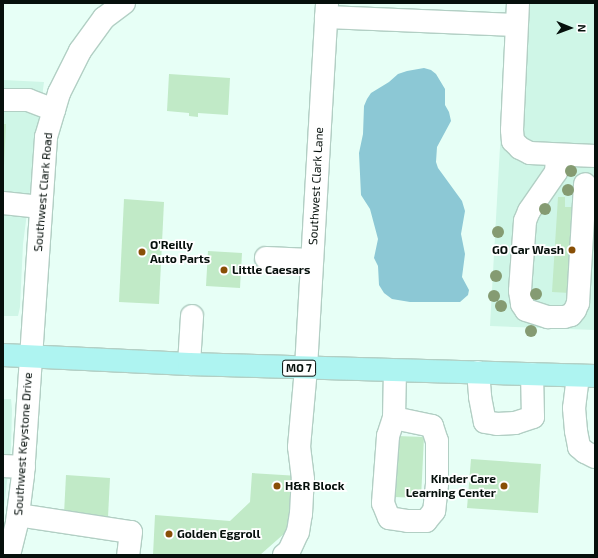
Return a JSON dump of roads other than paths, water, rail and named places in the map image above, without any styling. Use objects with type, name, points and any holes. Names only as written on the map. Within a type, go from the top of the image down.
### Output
[{"type":"main road","name":"MO 7","points":[[3,356],[189,364],[587,376]]},
{"type":"street","name":"Southwest Clark Road","points":[[30,357],[46,137],[59,93],[80,51],[104,18],[124,3]]},
{"type":"street","points":[[518,3],[512,130],[513,141],[520,148],[556,163],[595,156]]},
{"type":"street","points":[[326,10],[516,25]]},
{"type":"street","name":"Southwest Clark Lane","points":[[284,555],[289,551],[298,532],[301,514],[303,479],[299,447],[306,368],[326,10]]},
{"type":"street","points":[[3,100],[28,100],[54,110]]},
{"type":"street","points":[[556,163],[562,180],[590,182],[578,303],[571,315],[564,317],[548,317],[526,310],[522,304],[520,292],[525,221],[556,163]]},
{"type":"street","points":[[3,204],[41,207]]},
{"type":"street","points":[[266,258],[311,260]]},
{"type":"street","points":[[189,364],[192,316]]},
{"type":"street","name":"Southwest Keystone Drive","points":[[9,555],[18,515],[13,466],[30,357]]},
{"type":"street","points":[[394,418],[395,371]]},
{"type":"street","points":[[478,372],[480,397],[485,422],[497,424],[515,423],[533,417],[532,374]]},
{"type":"street","points":[[587,376],[574,408],[576,431],[579,447],[595,457]]},
{"type":"street","points":[[18,515],[131,532],[128,555]]},
{"type":"water","points":[[424,68],[431,70],[436,74],[445,89],[445,105],[449,112],[451,121],[437,147],[436,162],[438,168],[462,201],[465,211],[461,234],[465,254],[462,277],[469,290],[468,295],[460,302],[410,302],[392,299],[384,293],[379,285],[378,266],[374,258],[378,239],[370,209],[361,195],[359,153],[363,134],[364,106],[367,99],[371,93],[389,82],[398,74]]},
{"type":"place","name":"GO Car Wash","points":[[572,250]]},
{"type":"place","name":"O'Reilly Auto Parts","points":[[142,252]]},
{"type":"place","name":"Little Caesars","points":[[224,270]]},
{"type":"place","name":"H&R Block","points":[[277,486]]},
{"type":"place","name":"Kinder Care Learning Center","points":[[504,486]]},
{"type":"place","name":"Golden Eggroll","points":[[169,534]]}]
